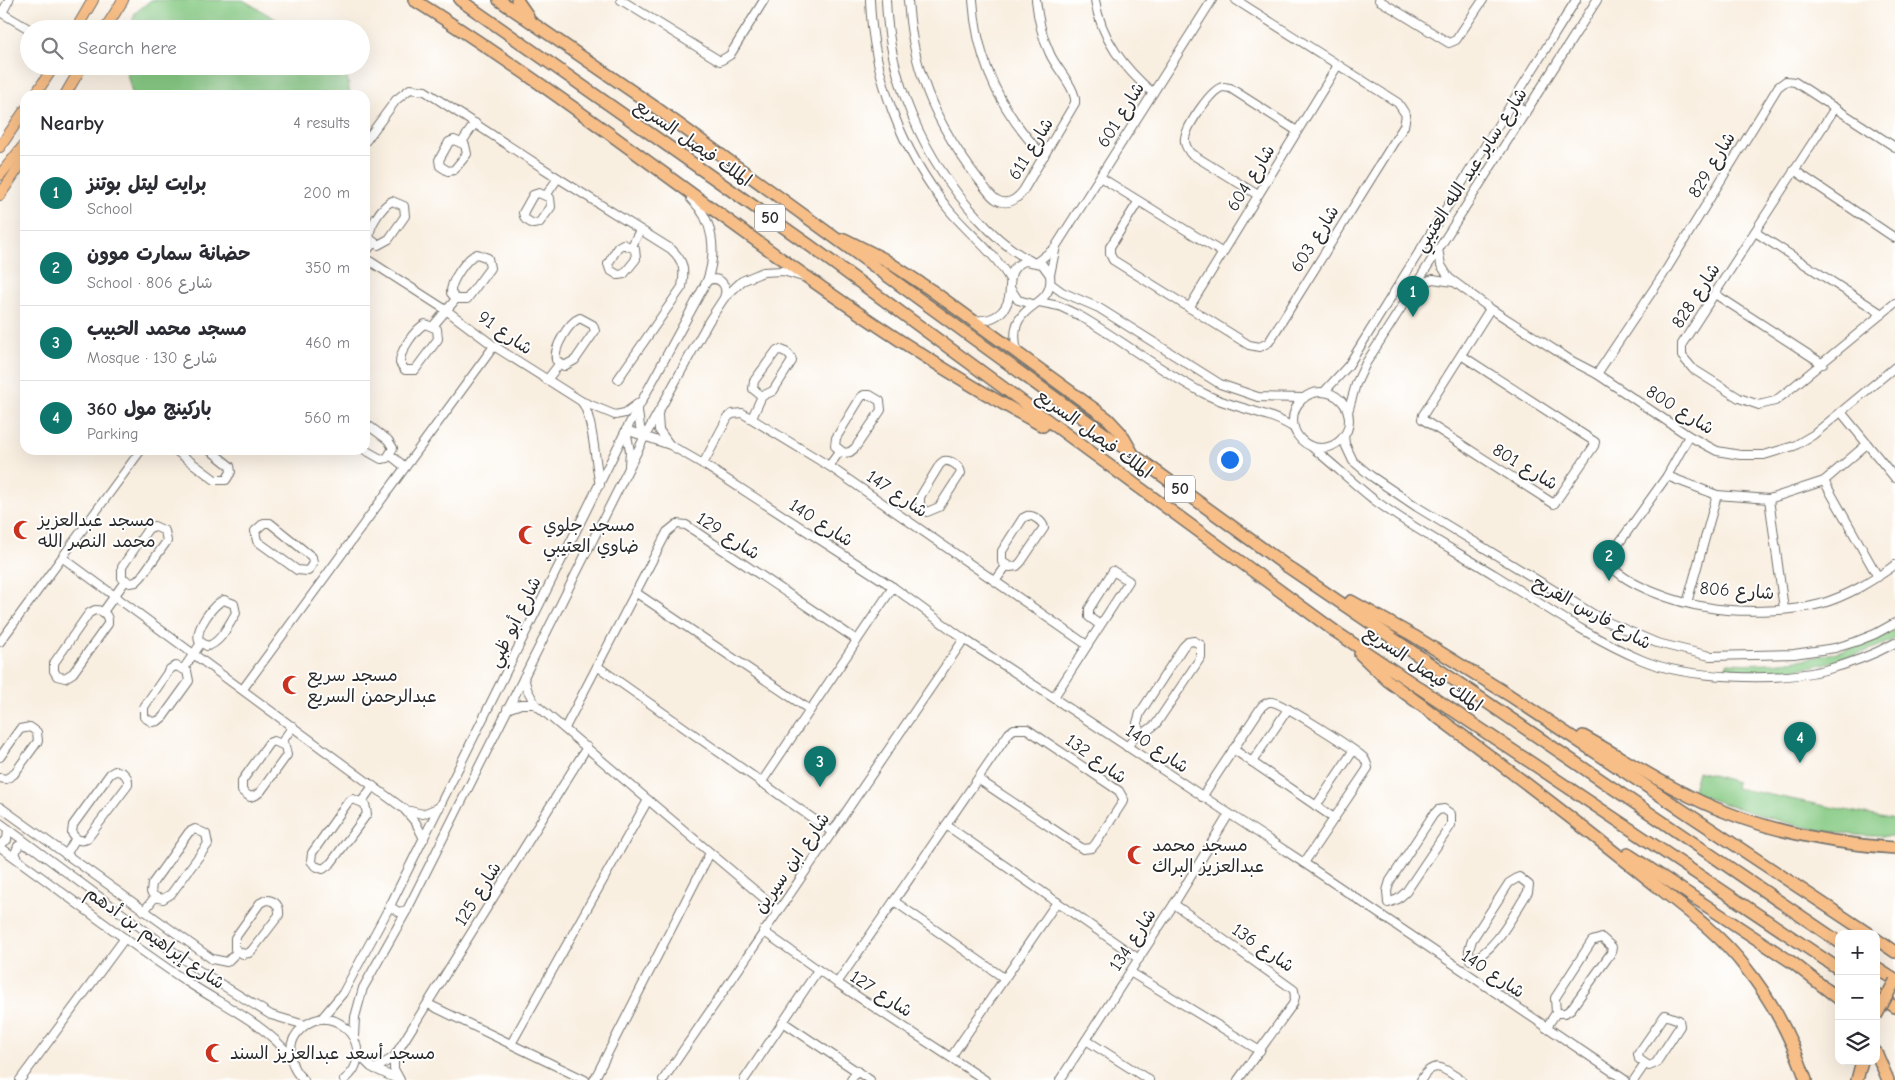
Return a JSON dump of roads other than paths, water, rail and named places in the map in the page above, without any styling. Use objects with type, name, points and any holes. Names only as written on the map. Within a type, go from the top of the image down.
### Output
[{"type":"highway","points":[[403,0],[445,20]]},
{"type":"highway","points":[[414,0],[652,164],[811,280],[942,366],[1014,409],[1076,442]]},
{"type":"highway","name":"الملك فيصل السريع","points":[[460,0],[809,245],[1336,632],[1835,966]]},
{"type":"highway","name":"الملك فيصل السريع","points":[[499,0],[655,107],[1288,567],[1835,939]]},
{"type":"highway","points":[[517,0],[532,21]]},
{"type":"highway","points":[[830,234],[884,259],[1017,351],[1108,419],[1121,433],[1133,456]]},
{"type":"highway","points":[[1288,567],[1414,636],[1509,695],[1863,930]]},
{"type":"highway","points":[[1336,632],[1387,680],[1574,819],[1702,923],[1744,965],[1772,1005],[1793,1047],[1806,1080]]},
{"type":"highway","points":[[1509,695],[1726,813],[1769,828],[1811,838],[1855,845],[1895,848]]},
{"type":"highway","points":[[1574,819],[1793,963],[1835,995]]},
{"type":"highway","points":[[1880,942],[1895,952]]},
{"type":"highway","points":[[1880,971],[1895,981],[1880,1009]]},
{"type":"highway","points":[[1880,997],[1895,1007]]},
{"type":"highway","points":[[1880,1061],[1888,1080]]},
{"type":"highway","points":[[1857,1080],[1861,1065]]},
{"type":"main road","points":[[80,20],[93,0]]},
{"type":"main road","points":[[111,20],[123,0]]},
{"type":"main road","points":[[38,90],[48,75]]},
{"type":"main road","points":[[68,90],[77,75]]},
{"type":"main road","points":[[0,147],[20,117]]},
{"type":"main road","points":[[0,175],[20,150]]},
{"type":"main road","points":[[0,195],[20,165]]},
{"type":"street","points":[[9,0],[1,13],[20,23]]},
{"type":"street","points":[[620,0],[720,61],[729,57],[761,1]]},
{"type":"street","points":[[870,0],[872,30],[879,68],[890,107],[904,139],[937,194],[959,222],[998,262],[1009,278],[1009,297],[1002,312],[987,320],[974,320]]},
{"type":"street","points":[[886,0],[890,38],[897,72],[908,107],[926,146],[943,175],[971,210],[1010,248],[1046,268],[1051,279],[1062,292],[1099,308],[1220,384],[1258,397],[1304,398]]},
{"type":"street","name":"شارع 611","points":[[908,0],[918,63],[934,109],[952,142],[990,194],[1001,202],[1014,200],[1023,191],[1072,110],[1076,99],[1046,46],[1036,0]]},
{"type":"street","points":[[973,0],[979,42],[993,84],[1015,123],[1044,156]]},
{"type":"street","points":[[1095,0],[1102,29],[1113,49],[1128,69],[1153,93]]},
{"type":"street","name":"شارع 601","points":[[1034,261],[1056,246],[1212,0]]},
{"type":"street","name":"شارع 603","points":[[1138,202],[1110,247],[1111,257],[1252,347],[1260,347],[1267,344],[1402,130],[1406,118],[1402,106],[1236,0]]},
{"type":"street","points":[[1379,0],[1449,43],[1456,40],[1483,0]]},
{"type":"street","name":"شارع ساير عبد الله العتيبي","points":[[1324,392],[1348,366],[1576,0]]},
{"type":"street","name":"شارع ساير عبد الله العتيبي","points":[[1348,412],[1360,373],[1598,0]]},
{"type":"street","points":[[1525,114],[1519,109],[1518,101],[1534,76],[1539,59]]},
{"type":"street","name":"شارع 604","points":[[1189,308],[1338,65]]},
{"type":"street","name":"شارع 829","points":[[1596,374],[1663,275],[1778,87],[1786,81],[1795,82],[1895,147]]},
{"type":"street","points":[[1258,196],[1190,153],[1186,146],[1185,138],[1192,124],[1214,90],[1226,87],[1298,131]]},
{"type":"street","points":[[370,135],[396,100],[410,89],[425,90],[558,178],[671,249],[681,258],[685,271],[682,287],[618,379]]},
{"type":"street","name":"شارع 828","points":[[1835,108],[1682,344],[1682,356],[1693,369],[1739,398],[1759,405],[1776,401],[1895,303]]},
{"type":"street","points":[[462,142],[475,123]]},
{"type":"street","name":"شارع أبو ظبي","points":[[321,1019],[343,993],[391,904],[626,430],[707,281],[712,267],[713,244],[709,224],[698,206],[652,164]]},
{"type":"street","points":[[1794,170],[1895,238]]},
{"type":"street","points":[[1100,177],[1223,253]]},
{"type":"street","points":[[547,194],[558,178]]},
{"type":"street","points":[[370,229],[387,204],[392,202],[401,203],[406,210],[405,216],[384,243],[378,245],[370,238]]},
{"type":"street","points":[[632,246],[640,230]]},
{"type":"street","points":[[1755,232],[1882,314]]},
{"type":"street","points":[[370,247],[374,242]]},
{"type":"street","name":"شارع 601","points":[[1051,279],[1056,246]]},
{"type":"street","name":"شارع 800","points":[[1438,249],[1441,265],[1453,282],[1490,309],[1572,362],[1596,374],[1689,436],[1717,451],[1740,455],[1764,455],[1794,446],[1813,435],[1893,371]]},
{"type":"street","name":"شارع 91","points":[[433,326],[456,299],[466,299],[490,268],[490,262],[485,255],[477,254],[471,256],[452,284],[451,293],[456,299]]},
{"type":"street","name":"شارع 91","points":[[370,261],[446,310],[494,346],[581,401],[615,415],[625,413],[643,399]]},
{"type":"street","points":[[1009,278],[1019,264],[1034,261]]},
{"type":"street","name":"شارع أبو ظبي","points":[[358,1054],[354,1037],[355,1017],[359,998],[406,910],[644,438],[708,321],[724,298],[742,281],[763,272],[783,271],[811,280]]},
{"type":"street","points":[[707,281],[713,279],[722,282],[726,288],[724,298]]},
{"type":"street","points":[[1017,351],[1015,334],[1017,325],[1026,310],[1045,297],[1051,279]]},
{"type":"street","points":[[1414,286],[1433,280],[1453,282]]},
{"type":"street","points":[[1009,288],[1018,300],[1059,306],[1080,316],[1204,394],[1238,408],[1279,419],[1294,428]]},
{"type":"street","points":[[1715,294],[1822,364]]},
{"type":"street","name":"شارع 801","points":[[1461,355],[1595,442],[1554,504],[1424,422],[1423,415],[1490,309]]},
{"type":"street","name":"شارع 91","points":[[583,319],[593,325],[593,334],[575,360],[566,366],[560,363],[555,358],[556,350],[573,321],[583,319]]},
{"type":"street","name":"شارع 91","points":[[425,324],[433,326],[438,333],[438,339],[415,370],[404,370],[400,363],[400,355],[420,327],[425,324]]},
{"type":"street","points":[[243,689],[404,466],[494,346]]},
{"type":"street","points":[[752,418],[762,396],[773,391],[791,364],[792,358],[783,350],[773,353],[754,381],[753,389],[762,396]]},
{"type":"street","name":"شارع 91","points":[[547,380],[560,363]]},
{"type":"street","points":[[1324,392],[1339,399],[1348,412],[1349,420],[1344,436],[1331,447],[1313,448],[1298,436],[1294,428],[1294,411],[1304,398],[1314,393],[1324,392]]},
{"type":"street","points":[[868,394],[880,401],[881,410],[855,448],[846,453],[840,451],[835,446],[836,438],[861,397],[868,394]]},
{"type":"street","points":[[581,401],[590,416],[592,447],[600,485]]},
{"type":"street","points":[[639,407],[638,420],[644,438]]},
{"type":"street","name":"شارع 147","points":[[703,464],[728,417],[738,412],[752,418],[829,466],[1087,644]]},
{"type":"street","points":[[1841,412],[1895,478]]},
{"type":"street","points":[[658,415],[659,430],[670,445]]},
{"type":"street","points":[[370,428],[392,444],[393,450],[390,455],[381,459],[370,453]]},
{"type":"street","points":[[626,430],[630,451],[627,472]]},
{"type":"street","name":"شارع 140","points":[[626,430],[644,438],[670,445],[703,464],[893,587],[964,638],[1304,863],[1625,1080]]},
{"type":"street","name":"شارع فارس الفريح","points":[[1344,436],[1345,444],[1353,461],[1371,476],[1417,507],[1603,620],[1657,643],[1710,656],[1794,654],[1835,648],[1855,642],[1895,623]]},
{"type":"street","name":"شارع 806","points":[[1689,436],[1667,476],[1612,553],[1609,564],[1617,573],[1644,588],[1707,608],[1784,609],[1820,604],[1853,592],[1895,565]]},
{"type":"street","points":[[1667,476],[1717,495],[1769,499],[1824,481],[1867,444]]},
{"type":"street","name":"شارع فارس الفريح","points":[[1313,448],[1374,499],[1561,616],[1611,645],[1644,661],[1673,669],[1718,676],[1778,675],[1837,667],[1876,653],[1895,643]]},
{"type":"street","points":[[829,466],[840,451]]},
{"type":"street","points":[[0,642],[137,455]]},
{"type":"street","points":[[182,455],[215,480],[226,480],[231,472],[230,466],[216,455]]},
{"type":"street","points":[[390,455],[404,466]]},
{"type":"street","points":[[947,461],[959,468],[960,476],[939,507],[930,512],[924,510],[919,505],[920,497],[940,464],[947,461]]},
{"type":"street","points":[[1824,481],[1878,577]]},
{"type":"street","points":[[1687,603],[1717,495]]},
{"type":"street","points":[[1769,499],[1784,609]]},
{"type":"street","points":[[913,523],[924,510]]},
{"type":"street","points":[[1030,516],[1042,522],[1043,531],[1021,562],[1013,567],[1007,565],[1001,560],[1002,552],[1023,518],[1030,516]]},
{"type":"street","points":[[264,523],[270,523],[308,552],[313,560],[310,568],[305,572],[297,570],[257,541],[255,536],[257,528],[264,523]]},
{"type":"street","name":"شارع 129","points":[[566,728],[669,528],[682,524],[857,640]]},
{"type":"street","points":[[151,527],[162,528],[167,535],[167,541],[136,582],[130,583],[126,580],[121,575],[122,567],[143,536],[151,527]]},
{"type":"street","points":[[63,558],[404,809],[416,823],[424,839]]},
{"type":"street","points":[[996,580],[1007,565]]},
{"type":"street","points":[[310,568],[324,576]]},
{"type":"street","points":[[1054,697],[1087,644],[1100,625],[1128,581],[1113,570],[1089,609],[1089,617],[1100,625]]},
{"type":"street","points":[[103,612],[126,580]]},
{"type":"street","points":[[761,783],[893,587]]},
{"type":"street","points":[[635,592],[810,710]]},
{"type":"street","points":[[224,600],[232,601],[236,608],[236,614],[217,640],[209,646],[201,643],[198,638],[198,630],[218,602],[224,600]]},
{"type":"street","points":[[95,610],[103,612],[108,618],[108,624],[69,677],[62,678],[57,676],[54,671],[54,663],[89,612],[95,610]]},
{"type":"street","name":"شارع ابن سيرين","points":[[663,1080],[964,638]]},
{"type":"street","points":[[1127,747],[1139,732],[1148,731],[1156,724],[1201,657],[1201,645],[1194,641],[1188,642],[1183,647],[1140,713],[1137,723],[1139,732]]},
{"type":"street","points":[[184,668],[201,643]]},
{"type":"street","points":[[176,666],[184,668],[189,675],[189,681],[158,721],[152,722],[147,720],[143,715],[144,707],[170,669],[176,666]]},
{"type":"street","points":[[597,666],[832,832]]},
{"type":"street","points":[[524,676],[527,689],[535,704],[566,728],[778,910]]},
{"type":"street","points":[[1202,797],[1262,706],[1273,702],[1288,709],[1353,751],[1365,759],[1368,768],[1304,863]]},
{"type":"street","points":[[507,709],[521,704],[535,704]]},
{"type":"street","points":[[1252,762],[1288,709]]},
{"type":"street","points":[[282,742],[293,726]]},
{"type":"street","points":[[0,757],[20,729],[30,727],[37,732],[38,741],[14,774],[6,780],[0,778]]},
{"type":"street","name":"شارع 132","points":[[837,984],[1011,731],[1017,727],[1024,727],[1119,791],[1124,800],[1092,848],[1083,848],[978,779]]},
{"type":"street","points":[[274,741],[282,742],[287,749],[287,755],[256,795],[250,796],[245,794],[241,789],[242,781],[268,743],[274,741]]},
{"type":"street","name":"شارع 125","points":[[375,1070],[394,1057],[587,747]]},
{"type":"street","points":[[1234,749],[1334,818]]},
{"type":"street","points":[[1316,806],[1353,751]]},
{"type":"street","points":[[115,771],[124,773],[128,780],[128,786],[87,840],[81,841],[76,838],[72,833],[73,825],[110,774],[115,771]]},
{"type":"street","points":[[362,801],[373,786]]},
{"type":"street","points":[[354,799],[362,801],[367,808],[366,814],[351,835],[326,868],[320,869],[315,866],[311,861],[312,853],[348,802],[354,799]]},
{"type":"street","points":[[511,1044],[648,800]]},
{"type":"street","name":"شارع إبراهيم بن أدهم","points":[[0,807],[212,959],[227,962],[238,951]]},
{"type":"street","points":[[404,809],[423,814],[440,807]]},
{"type":"street","points":[[1379,915],[1388,903],[1398,899],[1406,892],[1451,826],[1451,814],[1444,809],[1433,815],[1390,881],[1387,892],[1388,903]]},
{"type":"street","name":"شارع 134","points":[[1060,1080],[1174,904],[1229,814]]},
{"type":"street","name":"شارع إبراهيم بن أدهم","points":[[0,824],[198,970],[271,1015],[305,1025]]},
{"type":"street","points":[[946,825],[1138,959]]},
{"type":"street","points":[[0,845],[7,840],[8,829]]},
{"type":"street","name":"شارع إبراهيم بن أدهم","points":[[192,830],[203,831],[208,838],[208,844],[171,894],[163,899],[155,896],[151,892],[152,884],[184,839],[192,830]]},
{"type":"street","points":[[66,854],[76,838]]},
{"type":"street","points":[[21,862],[15,854],[18,846],[22,844],[32,847]]},
{"type":"street","name":"شارع إبراهيم بن أدهم","points":[[0,845],[189,983],[272,1036],[291,1057]]},
{"type":"street","points":[[594,1080],[710,853]]},
{"type":"street","name":"شارع إبراهيم بن أدهم","points":[[84,886],[93,874]]},
{"type":"street","points":[[1463,972],[1470,960],[1472,940],[1509,883],[1519,877],[1526,881],[1529,885],[1528,892],[1490,948],[1480,957],[1470,960]]},
{"type":"street","name":"شارع إبراهيم بن أدهم","points":[[104,901],[113,888]]},
{"type":"street","name":"شارع إبراهيم بن أدهم","points":[[144,911],[155,896]]},
{"type":"street","name":"شارع إبراهيم بن أدهم","points":[[266,900],[274,902],[279,909],[279,915],[249,953],[243,954],[238,951],[234,947],[235,938],[260,903],[266,900]]},
{"type":"street","points":[[894,901],[1004,978]]},
{"type":"street","points":[[951,1057],[1056,902]]},
{"type":"street","points":[[391,904],[392,908],[399,912],[406,910]]},
{"type":"street","name":"شارع 136","points":[[1174,904],[1294,990],[1293,1004],[1238,1080]]},
{"type":"street","name":"شارع 127","points":[[763,931],[837,984],[985,1080]]},
{"type":"street","points":[[20,1080],[125,938]]},
{"type":"street","points":[[1546,1028],[1556,1013],[1555,998],[1592,941],[1602,938],[1609,943],[1611,952],[1571,1010],[1566,1013],[1556,1013]]},
{"type":"street","points":[[744,1080],[818,970]]},
{"type":"street","points":[[1130,972],[1260,1050]]},
{"type":"street","points":[[236,1012],[241,1012],[245,1008],[244,999]]},
{"type":"street","points":[[428,1004],[585,1080]]},
{"type":"street","points":[[1668,1015],[1679,1020],[1680,1026],[1656,1063],[1649,1066],[1645,1064],[1639,1059],[1638,1054],[1663,1016],[1668,1015]]},
{"type":"street","points":[[295,1080],[291,1057],[294,1039],[305,1025],[321,1019],[340,1023],[354,1037]]},
{"type":"street","points":[[783,1022],[870,1080]]},
{"type":"street","points":[[1086,1040],[1149,1080]]},
{"type":"street","points":[[344,1080],[354,1069],[358,1054],[375,1070],[399,1080]]},
{"type":"street","points":[[394,1057],[394,1069],[399,1080]]},
{"type":"street","points":[[1634,1080],[1645,1064]]},
{"type":"street","points":[[293,1068],[304,1080]]},
{"type":"street","points":[[1422,1080],[1431,1068],[1442,1068],[1461,1080]]},
{"type":"street","points":[[851,1080],[857,1071]]},
{"type":"place","name":"برايت ليتل بوتنز","points":[[1413,317]]},
{"type":"place","name":"مسجد عبدالعزيز محمد النصر الله","points":[[23,530]]},
{"type":"place","name":"مسجد جلوي ضاوي العتيبي","points":[[528,535]]},
{"type":"place","name":"حضانة سمارت موون","points":[[1609,581]]},
{"type":"place","name":"مسجد سريع عبدالرحمن السريع","points":[[292,685]]},
{"type":"place","name":"باركينج مول 360","points":[[1800,763]]},
{"type":"place","name":"مسجد محمد الحبيب","points":[[820,787]]},
{"type":"place","name":"مسجد محمد عبدالعزيز البراك","points":[[1137,855]]},
{"type":"place","name":"مسجد أسعد عبدالعزيز السند","points":[[215,1053]]}]
